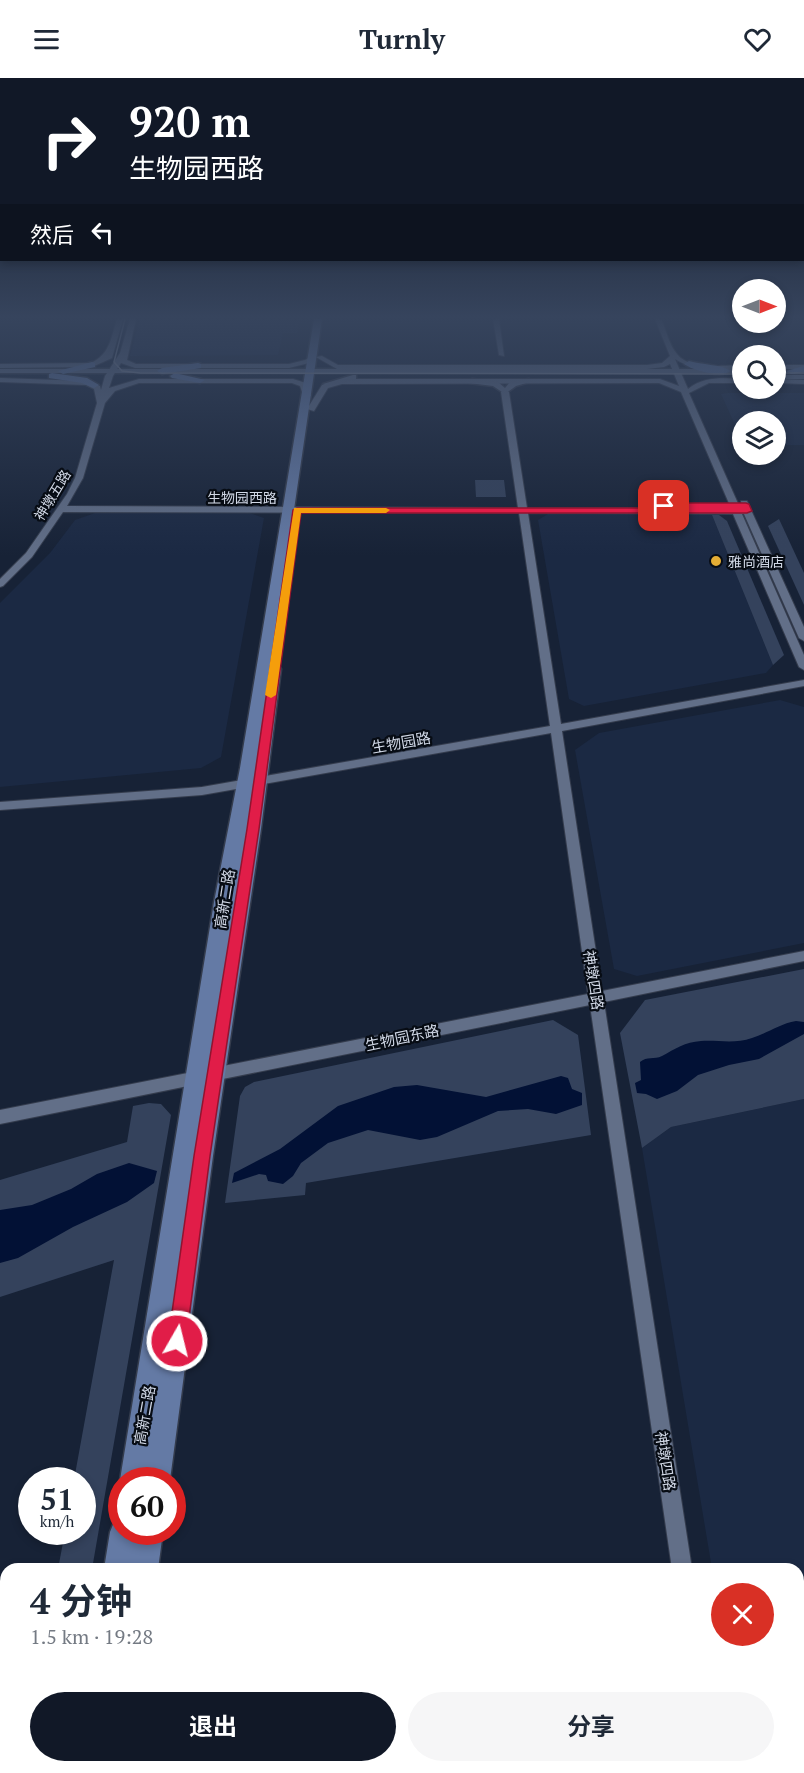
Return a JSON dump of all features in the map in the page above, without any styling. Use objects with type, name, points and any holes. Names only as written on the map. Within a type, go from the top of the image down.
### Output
[{"type":"main road","name":"高新二路","points":[[159,1467],[202,1156],[207,1076],[224,900],[253,779],[259,683],[293,508],[310,398]]},
{"type":"main road","name":"高新二路","points":[[135,1467],[207,1076]]},
{"type":"main road","points":[[119,1563],[122,1545]]},
{"type":"main road","points":[[145,1563],[148,1545]]},
{"type":"street","points":[[100,398],[101,403]]},
{"type":"street","name":"神墩五路","points":[[0,584],[29,555],[63,507],[79,478],[102,398]]},
{"type":"street","points":[[101,403],[105,398]]},
{"type":"street","points":[[307,398],[309,403]]},
{"type":"street","points":[[309,403],[313,398]]},
{"type":"street","name":"神墩四路","points":[[506,398],[681,1563]]},
{"type":"street","points":[[691,398],[804,638]]},
{"type":"street","name":"生物园西路","points":[[63,507],[741,508]]},
{"type":"street","points":[[741,508],[804,667]]},
{"type":"street","name":"生物园路","points":[[554,725],[804,675]]},
{"type":"street","name":"生物园路","points":[[0,806],[202,791],[253,779],[804,683]]},
{"type":"street","name":"生物园路","points":[[0,798],[253,779]]},
{"type":"street","name":"生物园东路","points":[[0,1117],[804,956]]},
{"type":"shaded area","points":[[723,398],[804,398],[804,445],[786,445],[786,411],[732,411],[732,418]]},
{"type":"shaded area","points":[[475,480],[504,480],[506,497],[476,497]]},
{"type":"shaded area","points":[[98,512],[250,513],[264,518],[221,757],[201,768],[0,787],[0,603],[50,553],[75,520]]},
{"type":"shaded area","points":[[548,514],[712,515],[773,665],[766,673],[584,706],[569,699],[538,520]]},
{"type":"shaded area","points":[[712,515],[719,515],[727,521],[784,655],[773,665]]},
{"type":"shaded area","points":[[779,519],[804,573],[804,605],[768,526]]},
{"type":"shaded area","points":[[780,700],[804,707],[804,943],[637,976],[614,969],[575,750],[599,733]]},
{"type":"shaded area","points":[[804,969],[804,1099],[671,1127],[642,1148],[620,1033],[645,1000]]},
{"type":"shaded area","points":[[553,1020],[578,1035],[591,1135],[306,1183],[305,1195],[225,1203],[240,1096],[245,1087],[254,1082]]},
{"type":"shaded area","points":[[796,1021],[804,1022],[804,1034],[759,1059],[729,1065],[698,1075],[677,1091],[657,1099],[637,1093],[635,1083],[641,1080],[640,1062],[643,1060],[659,1057],[680,1046],[695,1042],[746,1040]]},
{"type":"shaded area","points":[[561,1076],[568,1078],[572,1089],[582,1093],[582,1105],[556,1114],[528,1109],[498,1111],[437,1137],[420,1140],[368,1130],[328,1143],[301,1163],[293,1176],[283,1184],[268,1181],[266,1175],[259,1174],[232,1183],[234,1173],[280,1149],[338,1106],[394,1087],[417,1085],[486,1097]]},
{"type":"shaded area","points":[[804,1099],[804,1563],[711,1563],[642,1148],[671,1127]]},
{"type":"shaded area","points":[[149,1103],[161,1104],[171,1115],[93,1563],[59,1563],[63,1545],[96,1545],[96,1467],[76,1467],[114,1260],[0,1297],[0,1180],[127,1142],[133,1106]]},
{"type":"shaded area","points":[[129,1163],[157,1171],[154,1183],[127,1202],[73,1227],[18,1258],[0,1263],[0,1210],[32,1205],[71,1189],[97,1174]]},
{"type":"slow traffic","points":[[271,695],[297,510],[386,510]]},
{"type":"place","name":"雅尚酒店","points":[[716,561]]},
{"type":"route","points":[[177,1341],[202,1156],[253,829],[297,510],[747,511],[746,506],[664,506]]}]
